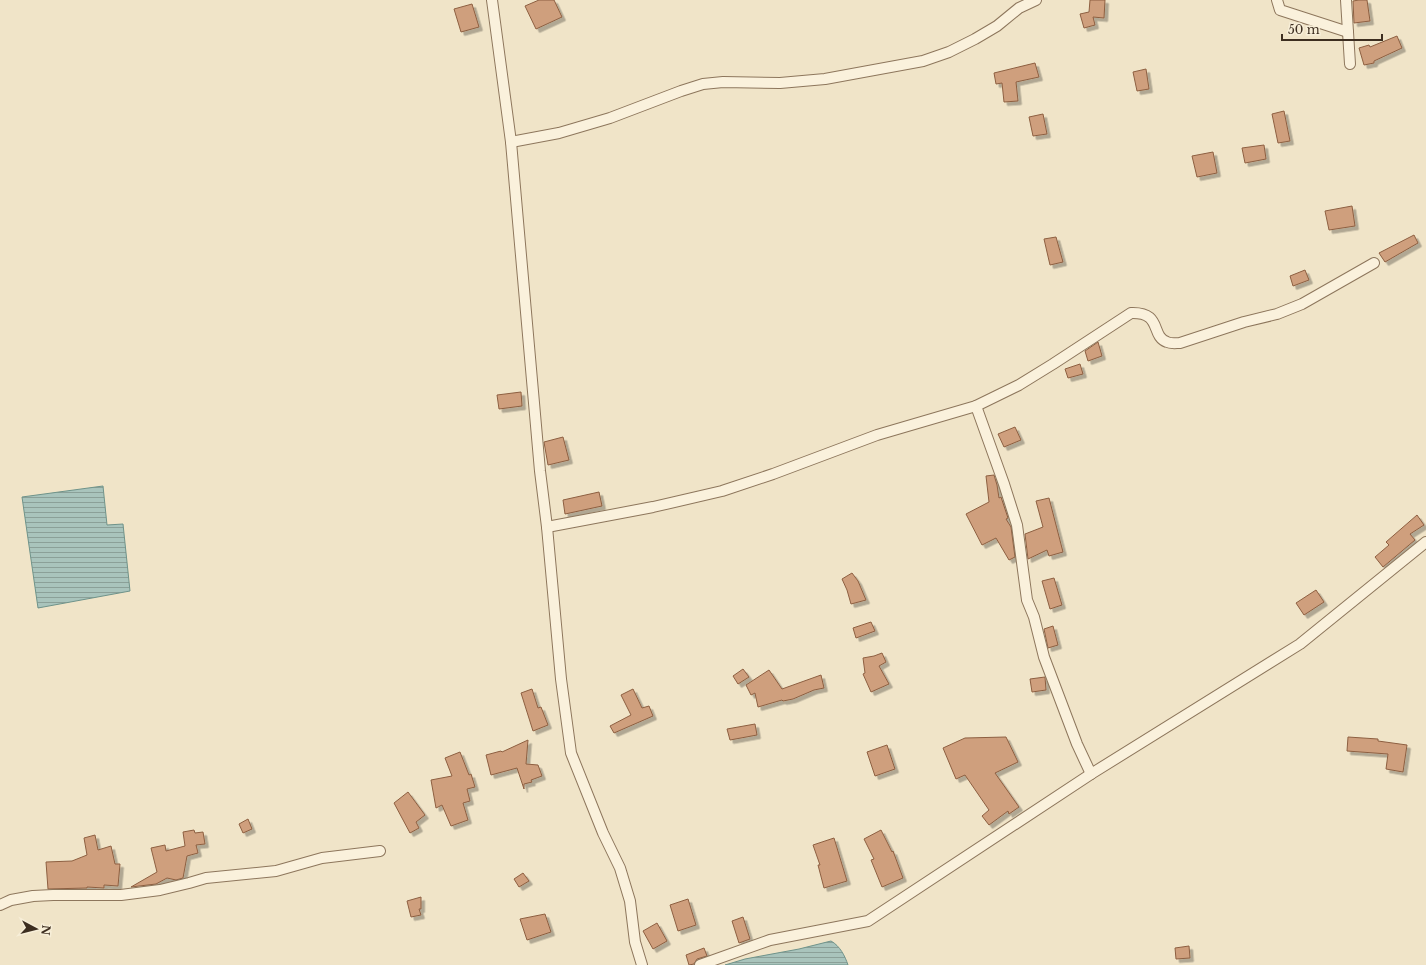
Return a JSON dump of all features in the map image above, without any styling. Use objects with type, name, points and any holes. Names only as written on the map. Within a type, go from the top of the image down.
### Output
[{"type":"street","points":[[492,0],[511,142],[540,471],[548,527],[561,679],[571,752],[603,833],[620,868],[630,901],[635,942],[642,965]]},
{"type":"street","points":[[511,142],[559,133],[610,118],[681,90],[703,84],[723,82],[780,83],[824,79],[923,61],[949,52],[975,39],[997,26],[1019,8],[1036,0]]},
{"type":"street","points":[[1276,0],[1280,10],[1348,32]]},
{"type":"street","points":[[1346,0],[1350,64]]},
{"type":"street","points":[[548,527],[638,510],[722,491],[773,474],[877,435],[976,406],[1019,385],[1131,312],[1145,314],[1151,318],[1160,336],[1165,342],[1180,343],[1244,322],[1277,314],[1302,304],[1374,263]]},
{"type":"street","points":[[976,406],[1017,525],[1027,600],[1034,617],[1044,657],[1077,744],[1092,774]]},
{"type":"street","points":[[700,965],[770,940],[868,921],[1092,774],[1300,644],[1426,542]]},
{"type":"street","points":[[0,905],[11,900],[40,896],[121,895],[160,890],[206,878],[276,871],[322,858],[380,851]]},
{"type":"water","points":[[103,486],[107,525],[123,524],[130,591],[38,608],[22,497]]},
{"type":"water","points":[[831,941],[842,952],[848,965],[725,965],[745,959],[799,949]]},
{"type":"building","points":[[539,0],[554,0],[562,17],[536,29],[525,6]]},
{"type":"building","points":[[1090,0],[1105,0],[1104,18],[1093,17],[1095,25],[1084,28],[1080,14],[1089,12]]},
{"type":"building","points":[[1367,0],[1370,21],[1354,23],[1353,1]]},
{"type":"building","points":[[472,4],[479,27],[461,32],[454,9]]},
{"type":"building","points":[[1397,36],[1402,48],[1374,61],[1374,63],[1364,65],[1359,48],[1369,45],[1370,47]]},
{"type":"building","points":[[1035,63],[1039,77],[1016,82],[1018,101],[1004,102],[1002,83],[996,84],[994,73]]},
{"type":"building","points":[[1146,69],[1149,89],[1137,91],[1133,72]]},
{"type":"building","points":[[1284,111],[1290,141],[1278,143],[1272,114]]},
{"type":"building","points":[[1043,114],[1047,134],[1033,136],[1029,117]]},
{"type":"building","points":[[1264,145],[1266,159],[1245,163],[1242,148]]},
{"type":"building","points":[[1213,152],[1217,173],[1197,177],[1192,156]]},
{"type":"building","points":[[1352,206],[1355,226],[1329,230],[1325,211]]},
{"type":"building","points":[[1414,235],[1418,243],[1385,262],[1379,253]]},
{"type":"building","points":[[1056,237],[1063,262],[1050,265],[1044,239]]},
{"type":"building","points":[[1305,270],[1309,280],[1293,286],[1290,276]]},
{"type":"building","points":[[1098,342],[1102,356],[1088,361],[1085,351]]},
{"type":"building","points":[[1080,364],[1083,374],[1068,378],[1065,369]]},
{"type":"building","points":[[521,392],[522,406],[499,409],[497,395]]},
{"type":"building","points":[[1015,427],[1021,440],[1004,447],[998,434]]},
{"type":"building","points":[[563,437],[569,460],[548,465],[544,442]]},
{"type":"building","points":[[994,475],[999,498],[1001,497],[1008,518],[1006,519],[1011,527],[1015,557],[1009,560],[996,538],[982,545],[966,514],[989,502],[986,476]]},
{"type":"building","points":[[599,492],[602,506],[565,514],[563,500]]},
{"type":"building","points":[[1049,498],[1063,552],[1049,556],[1047,550],[1028,559],[1025,534],[1043,527],[1036,501]]},
{"type":"building","points":[[1417,515],[1424,525],[1410,534],[1415,540],[1383,567],[1375,557],[1389,545],[1386,542]]},
{"type":"building","points":[[852,573],[858,581],[866,600],[851,604],[842,579]]},
{"type":"building","points":[[1054,578],[1062,605],[1050,609],[1042,581]]},
{"type":"building","points":[[1316,590],[1324,602],[1304,615],[1296,603]]},
{"type":"building","points":[[871,622],[875,631],[856,638],[853,628]]},
{"type":"building","points":[[1053,626],[1058,645],[1048,648],[1044,629]]},
{"type":"building","points":[[882,653],[886,662],[879,666],[889,684],[871,692],[863,674],[865,673],[863,658]]},
{"type":"building","points":[[743,669],[749,677],[738,684],[733,676]]},
{"type":"building","points":[[769,670],[782,689],[821,675],[824,688],[814,690],[793,699],[782,700],[758,707],[755,693],[751,695],[746,685]]},
{"type":"building","points":[[1045,677],[1046,690],[1032,692],[1030,679]]},
{"type":"building","points":[[532,689],[538,708],[541,707],[548,725],[533,731],[521,693]]},
{"type":"building","points":[[633,689],[642,708],[649,706],[653,716],[614,733],[610,726],[631,715],[621,695]]},
{"type":"building","points":[[755,724],[757,735],[730,740],[727,729]]},
{"type":"building","points":[[1006,737],[1018,762],[995,773],[1019,807],[1009,814],[1008,811],[989,825],[982,816],[989,810],[965,775],[956,779],[943,748],[965,738]]},
{"type":"building","points":[[1348,737],[1378,739],[1378,741],[1407,745],[1403,772],[1386,769],[1388,754],[1347,751]]},
{"type":"building","points":[[528,740],[526,764],[538,765],[542,776],[531,780],[532,782],[524,784],[524,789],[517,768],[491,775],[486,755],[502,752]]},
{"type":"building","points":[[887,745],[895,769],[875,776],[867,752]]},
{"type":"building","points":[[460,752],[469,775],[471,774],[475,787],[467,789],[470,801],[463,803],[468,820],[451,826],[442,805],[436,808],[431,780],[452,776],[445,758]]},
{"type":"building","points":[[408,792],[425,815],[416,822],[419,828],[410,833],[394,803]]},
{"type":"building","points":[[248,819],[252,829],[243,833],[239,824]]},
{"type":"building","points":[[194,830],[195,833],[203,832],[205,844],[196,845],[198,853],[187,856],[183,878],[176,880],[167,878],[156,884],[131,887],[157,872],[151,848],[165,845],[166,851],[185,846],[183,832]]},
{"type":"building","points":[[881,830],[892,852],[893,851],[903,878],[882,887],[871,860],[874,859],[864,839]]},
{"type":"building","points":[[95,835],[98,850],[111,846],[115,864],[120,864],[118,886],[104,885],[104,888],[87,887],[48,889],[46,862],[72,861],[87,855],[84,838]]},
{"type":"building","points":[[834,838],[847,881],[824,888],[818,865],[820,865],[813,845]]},
{"type":"building","points":[[523,873],[529,881],[519,887],[514,879]]},
{"type":"building","points":[[421,897],[421,909],[419,909],[421,915],[411,917],[407,901]]},
{"type":"building","points":[[688,899],[696,925],[678,931],[670,905]]},
{"type":"building","points":[[545,914],[551,932],[527,940],[520,919]]},
{"type":"building","points":[[743,917],[750,939],[739,943],[732,921]]},
{"type":"building","points":[[657,923],[667,941],[653,949],[643,931]]},
{"type":"building","points":[[1189,946],[1190,958],[1176,959],[1175,948]]},
{"type":"building","points":[[704,948],[707,956],[697,959],[694,964],[689,965],[686,955]]}]
